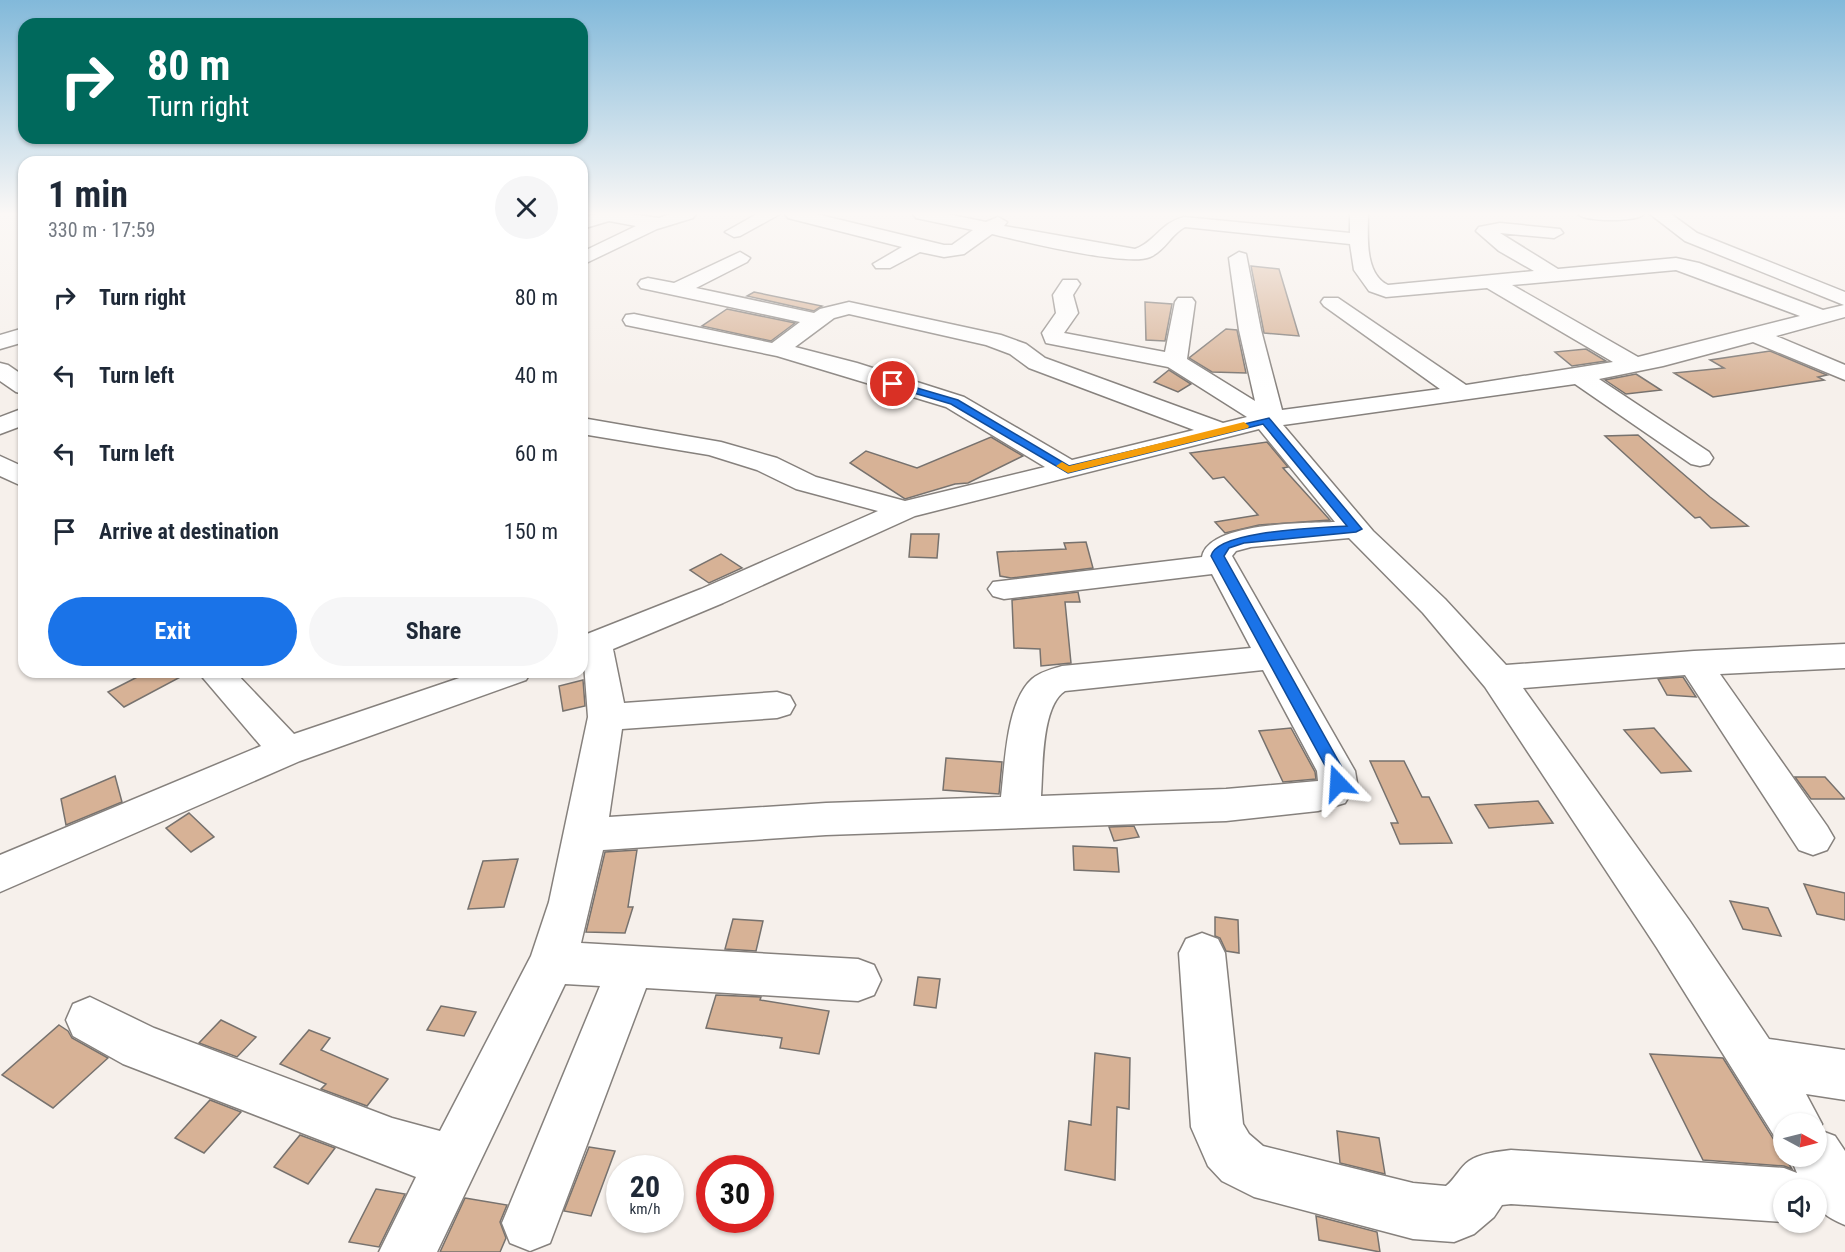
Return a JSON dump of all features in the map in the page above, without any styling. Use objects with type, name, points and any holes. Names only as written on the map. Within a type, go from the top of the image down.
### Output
[{"type":"street","points":[[677,290],[712,272]]},
{"type":"street","points":[[1241,272],[1268,420]]},
{"type":"street","points":[[1365,272],[1366,279],[1380,290],[1401,291],[1587,272]]},
{"type":"street","points":[[1550,272],[1554,275]]},
{"type":"street","points":[[1706,272],[1833,314]]},
{"type":"street","points":[[1779,272],[1845,299]]},
{"type":"street","points":[[1490,281],[1635,365]]},
{"type":"street","points":[[1070,284],[1063,295],[1068,310],[1053,333],[1054,338],[1175,361],[1268,420],[1356,529],[1448,621],[1497,678],[1566,775],[1789,1113]]},
{"type":"street","points":[[648,285],[819,320]]},
{"type":"street","points":[[1331,302],[1460,392]]},
{"type":"street","points":[[1175,361],[1185,303]]},
{"type":"street","points":[[778,349],[833,310],[858,309],[993,340],[1018,349],[1037,363],[1221,431]]},
{"type":"street","points":[[407,1252],[552,962],[570,905],[606,717],[607,699],[603,670],[589,647],[905,510],[1268,420],[1579,376],[1635,365],[1833,314]]},
{"type":"street","points":[[634,320],[763,349],[778,349],[954,402],[1068,469]]},
{"type":"street","points":[[1753,334],[1845,373]]},
{"type":"street","points":[[0,342],[18,337]]},
{"type":"street","points":[[0,370],[18,383]]},
{"type":"street","points":[[1579,376],[1700,458]]},
{"type":"street","points":[[0,426],[18,418]]},
{"type":"street","points":[[588,427],[712,448],[766,464],[806,483],[905,510]]},
{"type":"street","points":[[0,464],[18,475]]},
{"type":"street","points":[[0,490],[18,482]]},
{"type":"street","points":[[584,835],[826,819],[1226,805],[1318,796],[1331,792],[1338,783],[1336,771],[1217,556],[1218,550],[1225,545],[1243,539],[1356,529]]},
{"type":"street","points":[[1004,589],[1221,564]]},
{"type":"street","points":[[1497,678],[1694,663],[1845,656]]},
{"type":"street","points":[[1019,814],[1032,711],[1039,694],[1050,683],[1062,678],[1274,657]]},
{"type":"street","points":[[1694,663],[1813,838]]},
{"type":"street","points":[[220,678],[287,751]]},
{"type":"street","points":[[0,874],[287,751],[497,678]]},
{"type":"street","points":[[606,717],[777,705]]},
{"type":"street","points":[[1202,953],[1218,1127],[1224,1146],[1230,1154],[1236,1161],[1254,1170],[1413,1210],[1454,1214],[1475,1198],[1488,1181],[1511,1177],[1773,1194]]},
{"type":"street","points":[[552,962],[858,980]]},
{"type":"street","points":[[530,1223],[631,967]]},
{"type":"street","points":[[90,1020],[140,1047],[392,1144],[454,1162]]},
{"type":"street","points":[[1755,1061],[1845,1075]]},
{"type":"street","points":[[1824,1167],[1845,1198],[1827,1197]]},
{"type":"building","points":[[1252,272],[1280,272],[1299,336],[1264,333]]},
{"type":"building","points":[[754,292],[822,306],[814,311],[747,296]]},
{"type":"building","points":[[1145,302],[1172,304],[1165,341],[1146,340]]},
{"type":"building","points":[[727,309],[795,323],[771,341],[702,326]]},
{"type":"building","points":[[1226,329],[1237,330],[1246,373],[1212,372],[1189,358]]},
{"type":"building","points":[[1586,349],[1606,361],[1572,366],[1555,352]]},
{"type":"building","points":[[1770,351],[1827,375],[1818,377],[1824,380],[1713,397],[1674,373],[1724,368],[1710,360]]},
{"type":"building","points":[[1169,370],[1191,384],[1178,392],[1154,382]]},
{"type":"building","points":[[1636,374],[1661,390],[1626,394],[1605,380]]},
{"type":"building","points":[[1638,435],[1710,497],[1748,526],[1711,528],[1700,517],[1695,518],[1605,436]]},
{"type":"building","points":[[991,437],[1023,456],[968,483],[955,484],[905,499],[850,463],[866,451],[917,468]]},
{"type":"building","points":[[1267,442],[1288,467],[1283,468],[1330,520],[1259,525],[1225,533],[1215,522],[1258,515],[1224,477],[1213,479],[1190,453]]},
{"type":"building","points":[[911,534],[939,534],[937,558],[909,557]]},
{"type":"building","points":[[1086,542],[1093,568],[1011,578],[1000,576],[997,552],[1066,549],[1064,543]]},
{"type":"building","points":[[721,554],[742,568],[709,583],[690,570]]},
{"type":"building","points":[[1078,592],[1080,602],[1065,602],[1071,663],[1041,666],[1040,649],[1014,648],[1012,600]]},
{"type":"building","points":[[1683,677],[1696,697],[1667,695],[1658,679]]},
{"type":"building","points":[[135,678],[179,678],[124,707],[108,692]]},
{"type":"building","points":[[583,680],[585,706],[563,711],[559,686]]},
{"type":"building","points":[[1291,728],[1315,772],[1316,779],[1283,782],[1259,731]]},
{"type":"building","points":[[1654,728],[1691,771],[1661,773],[1624,730]]},
{"type":"building","points":[[946,758],[1002,762],[999,794],[943,790]]},
{"type":"building","points":[[1370,761],[1404,761],[1422,797],[1429,797],[1452,843],[1400,844],[1391,823],[1398,823]]},
{"type":"building","points":[[115,776],[122,802],[66,825],[61,799]]},
{"type":"building","points":[[1795,777],[1825,777],[1845,799],[1811,799]]},
{"type":"building","points":[[1538,801],[1553,823],[1489,828],[1475,805]]},
{"type":"building","points":[[189,813],[214,837],[191,852],[166,828]]},
{"type":"building","points":[[1134,826],[1139,837],[1114,841],[1109,827]]},
{"type":"building","points":[[1073,846],[1117,848],[1119,872],[1074,870]]},
{"type":"building","points":[[637,850],[628,907],[633,907],[625,933],[586,932],[605,852]]},
{"type":"building","points":[[518,859],[504,907],[468,909],[483,861]]},
{"type":"building","points":[[1804,884],[1845,893],[1845,920],[1817,914]]},
{"type":"building","points":[[1730,901],[1768,908],[1781,936],[1743,929]]},
{"type":"building","points":[[1215,917],[1238,920],[1239,953],[1226,951],[1220,938],[1215,936]]},
{"type":"building","points":[[733,919],[763,921],[756,951],[725,949]]},
{"type":"building","points":[[918,977],[940,979],[936,1008],[914,1005]]},
{"type":"building","points":[[716,995],[761,997],[760,1000],[829,1011],[819,1054],[780,1048],[782,1038],[706,1028]]},
{"type":"building","points":[[441,1006],[476,1012],[464,1036],[427,1030]]},
{"type":"building","points":[[221,1020],[256,1037],[237,1057],[199,1043]]},
{"type":"building","points":[[59,1025],[68,1031],[72,1038],[108,1058],[53,1108],[2,1075]]},
{"type":"building","points":[[309,1030],[330,1038],[321,1050],[388,1079],[367,1106],[321,1089],[326,1084],[280,1064]]},
{"type":"building","points":[[1095,1053],[1130,1058],[1129,1109],[1117,1107],[1115,1180],[1065,1170],[1069,1121],[1091,1125]]},
{"type":"building","points":[[1650,1054],[1723,1058],[1773,1138],[1773,1165],[1703,1160]]},
{"type":"building","points":[[210,1100],[241,1112],[204,1153],[175,1138]]},
{"type":"building","points":[[1337,1131],[1379,1138],[1385,1174],[1340,1163]]},
{"type":"building","points":[[300,1135],[335,1148],[308,1184],[274,1167]]},
{"type":"building","points":[[589,1147],[615,1151],[614,1155],[606,1155],[606,1175],[591,1216],[564,1211]]},
{"type":"building","points":[[376,1189],[405,1194],[379,1247],[349,1242]]},
{"type":"building","points":[[465,1198],[507,1205],[500,1222],[506,1238],[500,1252],[440,1252]]},
{"type":"building","points":[[1316,1216],[1377,1232],[1380,1252],[1319,1240]]},
{"type":"slow traffic","points":[[1062,466],[1068,469],[1244,426]]},
{"type":"route","points":[[893,384],[954,402],[1068,469],[1265,420],[1356,529],[1243,539],[1225,545],[1218,550],[1217,556],[1336,771],[1338,783]]}]
